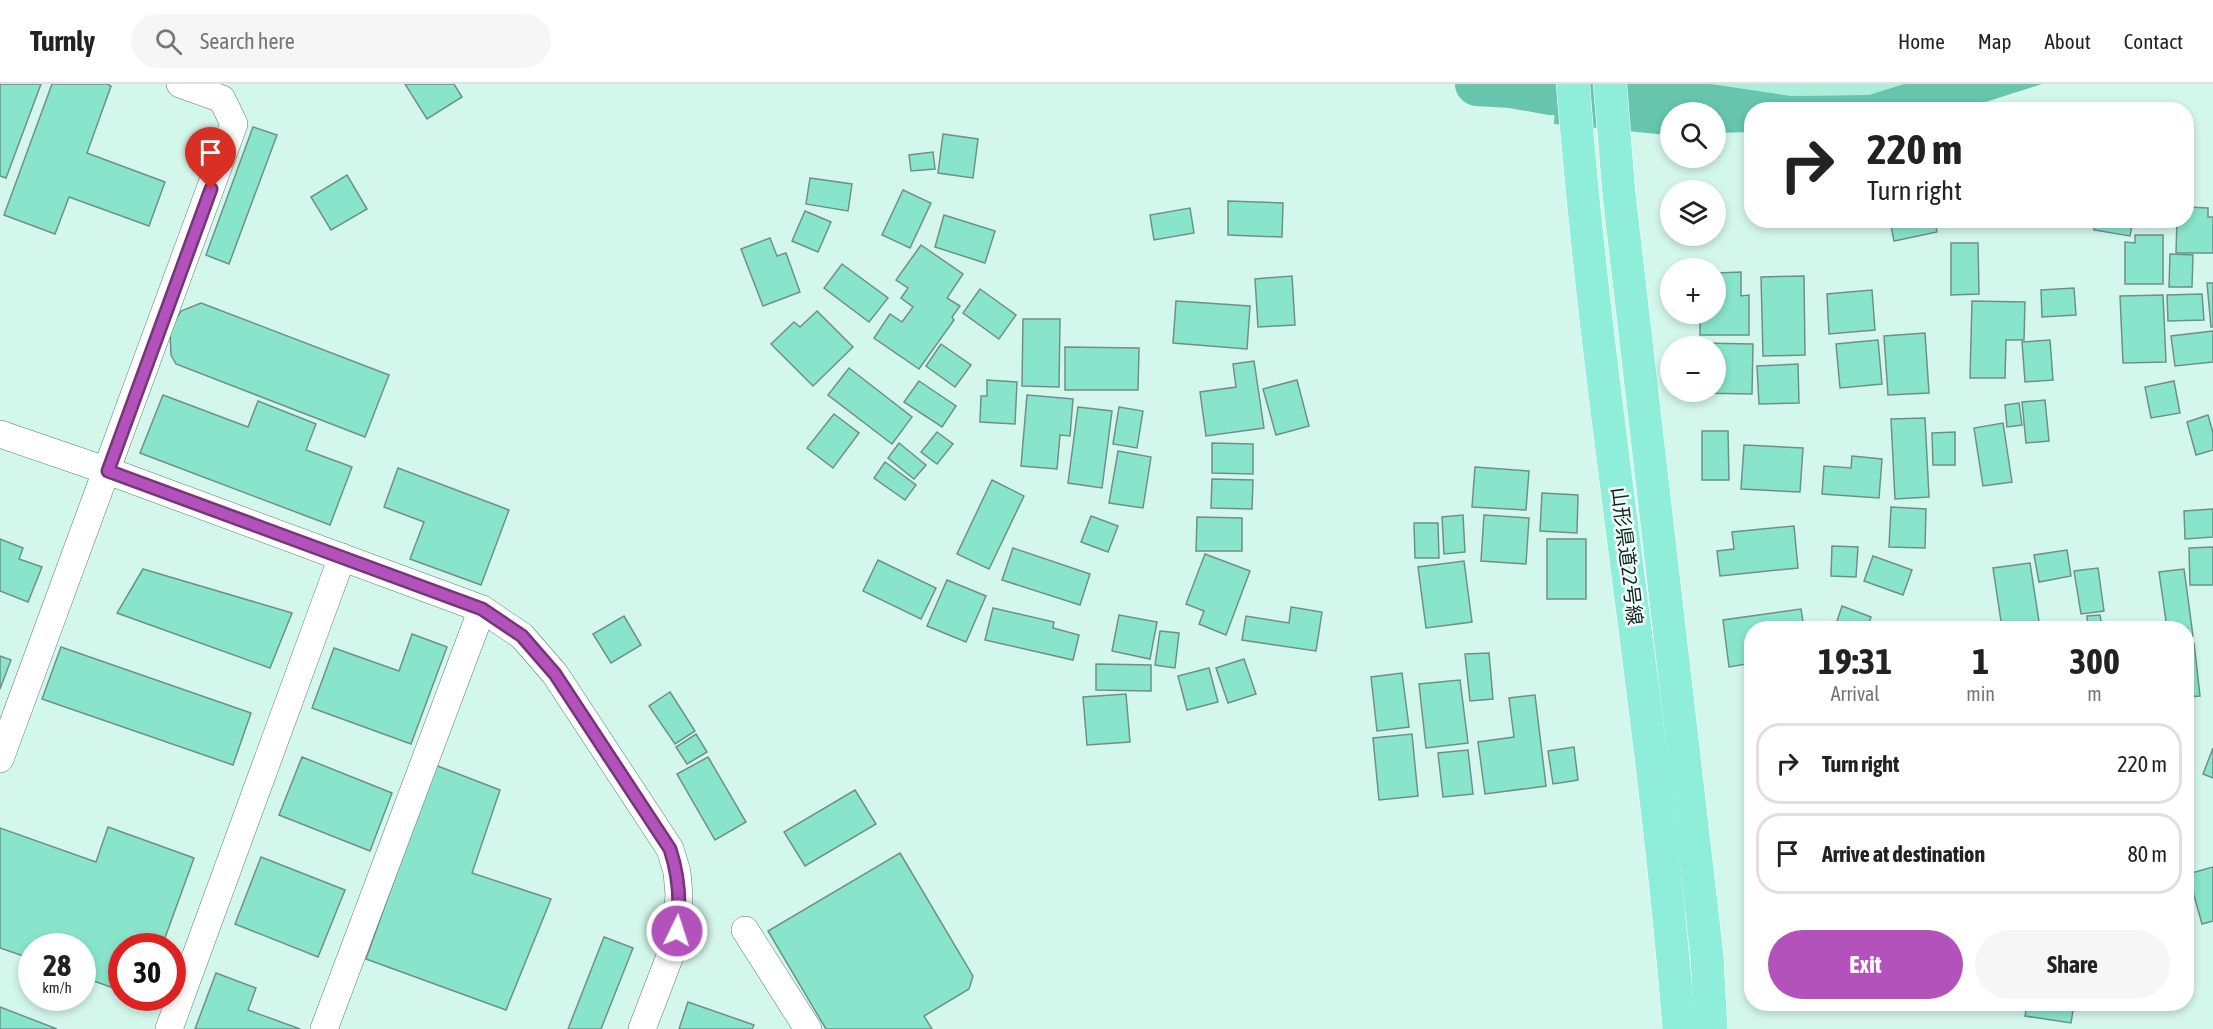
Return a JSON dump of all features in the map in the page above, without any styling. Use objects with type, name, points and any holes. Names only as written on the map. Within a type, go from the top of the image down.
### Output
[{"type":"main road","name":"山形県道22号線","points":[[1573,84],[1580,175],[1636,624],[1674,961],[1679,1029]]},
{"type":"main road","name":"山形県道22号線","points":[[1610,84],[1617,173],[1707,956],[1711,1029]]},
{"type":"street","points":[[0,759],[234,124],[222,99],[180,84]]},
{"type":"street","points":[[0,434],[108,471],[482,609],[522,636],[555,674],[670,849],[677,872],[679,895],[675,943],[642,1029]]},
{"type":"street","points":[[169,1029],[342,557]]},
{"type":"street","points":[[324,1029],[482,609]]},
{"type":"street","points":[[746,930],[808,1029]]},
{"type":"shaded area","points":[[1556,84],[1711,84],[1791,96],[1869,95],[1904,84],[2042,84],[1986,102],[1744,102],[1744,132],[1726,133],[1726,102],[1660,102],[1660,134],[1554,124]]},
{"type":"shaded area","points":[[1711,84],[1904,84],[1869,95],[1791,96]]},
{"type":"building","points":[[0,84],[41,84],[6,178],[0,176]]},
{"type":"building","points":[[52,84],[107,84],[111,86],[87,153],[165,182],[149,226],[69,197],[55,234],[4,215]]},
{"type":"building","points":[[405,84],[454,84],[462,97],[427,119]]},
{"type":"building","points":[[253,127],[277,135],[229,264],[206,255]]},
{"type":"building","points":[[943,134],[978,139],[973,178],[938,173]]},
{"type":"building","points":[[933,152],[935,169],[911,171],[909,155]]},
{"type":"building","points":[[347,175],[367,209],[331,230],[311,197]]},
{"type":"building","points":[[810,178],[852,184],[848,211],[806,204]]},
{"type":"building","points":[[903,190],[931,203],[910,248],[882,235]]},
{"type":"building","points":[[1228,201],[1283,203],[1282,237],[1228,235]]},
{"type":"building","points":[[2194,207],[2208,208],[2208,217],[2213,217],[2213,253],[2176,253],[2177,228],[2194,228]]},
{"type":"building","points":[[1190,208],[1194,233],[1154,240],[1150,215]]},
{"type":"building","points":[[805,211],[831,222],[818,252],[792,241]]},
{"type":"building","points":[[944,215],[995,231],[985,263],[935,247]]},
{"type":"building","points":[[1892,228],[1936,228],[1937,232],[1894,241]]},
{"type":"building","points":[[2094,228],[2132,228],[2130,236],[2094,230]]},
{"type":"building","points":[[2135,235],[2163,235],[2163,284],[2125,284],[2125,242],[2135,243]]},
{"type":"building","points":[[770,238],[777,256],[786,253],[800,292],[763,306],[741,249]]},
{"type":"building","points":[[1951,243],[1978,243],[1979,294],[1951,295]]},
{"type":"building","points":[[921,245],[963,274],[947,298],[960,306],[952,317],[954,320],[919,369],[874,338],[890,314],[902,322],[913,307],[901,298],[908,288],[896,280]]},
{"type":"building","points":[[2170,254],[2193,255],[2192,287],[2169,287]]},
{"type":"building","points":[[842,264],[888,298],[869,322],[824,288]]},
{"type":"building","points":[[1741,272],[1741,296],[1749,295],[1749,335],[1700,335],[1700,324],[1726,324],[1726,273]]},
{"type":"building","points":[[1292,276],[1295,325],[1258,327],[1255,279]]},
{"type":"building","points":[[1804,276],[1805,355],[1763,356],[1761,277]]},
{"type":"building","points":[[2207,283],[2213,283],[2213,327],[2211,327]]},
{"type":"building","points":[[2074,288],[2076,315],[2042,317],[2041,290]]},
{"type":"building","points":[[980,289],[1016,315],[999,339],[963,313]]},
{"type":"building","points":[[1872,290],[1875,330],[1829,334],[1827,294]]},
{"type":"building","points":[[2202,294],[2204,320],[2168,321],[2167,295]]},
{"type":"building","points":[[2163,295],[2166,362],[2123,363],[2120,296]]},
{"type":"building","points":[[1176,301],[1250,306],[1247,349],[1173,343]]},
{"type":"building","points":[[1972,301],[2025,302],[2024,340],[2006,340],[2005,378],[1970,378]]},
{"type":"building","points":[[201,303],[389,375],[365,437],[176,364],[171,355],[170,329],[181,311]]},
{"type":"building","points":[[817,311],[853,347],[813,386],[771,344],[794,322],[800,327]]},
{"type":"building","points":[[1023,319],[1060,319],[1059,387],[1022,386]]},
{"type":"building","points":[[2213,331],[2213,362],[2175,366],[2171,336]]},
{"type":"building","points":[[1925,333],[1929,393],[1888,395],[1884,336]]},
{"type":"building","points":[[1878,340],[1882,384],[1840,388],[1836,344]]},
{"type":"building","points":[[2050,340],[2053,380],[2025,382],[2022,342]]},
{"type":"building","points":[[941,344],[971,365],[955,387],[926,366]]},
{"type":"building","points":[[1726,344],[1753,344],[1752,394],[1726,394]]},
{"type":"building","points":[[1065,347],[1139,348],[1138,390],[1065,390]]},
{"type":"building","points":[[1254,361],[1264,428],[1206,436],[1200,392],[1236,387],[1233,364]]},
{"type":"building","points":[[1798,364],[1799,403],[1759,404],[1757,366]]},
{"type":"building","points":[[849,368],[912,417],[892,444],[828,395]]},
{"type":"building","points":[[987,380],[1017,382],[1015,424],[980,422],[981,396],[987,396]]},
{"type":"building","points":[[1297,380],[1309,426],[1276,435],[1263,389]]},
{"type":"building","points":[[919,381],[956,406],[942,427],[904,402]]},
{"type":"building","points":[[2174,381],[2180,413],[2151,418],[2145,387]]},
{"type":"building","points":[[163,395],[248,427],[258,401],[316,424],[306,450],[352,467],[330,525],[140,453]]},
{"type":"building","points":[[1027,395],[1073,399],[1070,436],[1060,435],[1057,469],[1021,466]]},
{"type":"building","points":[[2045,400],[2049,441],[2026,443],[2022,402]]},
{"type":"building","points":[[2019,403],[2022,425],[2007,427],[2005,405]]},
{"type":"building","points":[[1078,407],[1112,411],[1102,488],[1068,483]]},
{"type":"building","points":[[1119,407],[1143,411],[1137,448],[1113,444]]},
{"type":"building","points":[[834,414],[859,433],[833,468],[807,448]]},
{"type":"building","points":[[2208,415],[2213,433],[2213,450],[2196,455],[2187,422]]},
{"type":"building","points":[[1925,418],[1929,497],[1895,499],[1891,419]]},
{"type":"building","points":[[2003,423],[2012,482],[1983,486],[1974,428]]},
{"type":"building","points":[[1702,431],[1728,431],[1729,480],[1702,480]]},
{"type":"building","points":[[937,432],[953,444],[937,464],[921,452]]},
{"type":"building","points":[[1955,432],[1955,465],[1933,465],[1932,433]]},
{"type":"building","points":[[899,443],[926,465],[914,479],[888,458]]},
{"type":"building","points":[[1212,443],[1253,444],[1253,474],[1212,473]]},
{"type":"building","points":[[1744,445],[1803,448],[1800,492],[1741,489]]},
{"type":"building","points":[[1118,451],[1151,457],[1143,508],[1109,503]]},
{"type":"building","points":[[1852,456],[1882,459],[1879,498],[1822,494],[1824,466],[1851,468]]},
{"type":"building","points":[[885,462],[916,485],[905,500],[874,478]]},
{"type":"building","points":[[1475,467],[1529,471],[1526,510],[1472,507]]},
{"type":"building","points":[[398,468],[509,510],[481,585],[410,559],[424,522],[384,507]]},
{"type":"building","points":[[1212,479],[1253,480],[1252,509],[1211,508]]},
{"type":"building","points":[[992,480],[1024,496],[989,569],[957,554]]},
{"type":"building","points":[[1542,493],[1578,495],[1577,533],[1540,531]]},
{"type":"building","points":[[1891,507],[1926,509],[1925,548],[1889,547]]},
{"type":"building","points":[[2213,509],[2213,537],[2185,539],[2184,511]]},
{"type":"building","points":[[1463,515],[1465,552],[1444,554],[1442,517]]},
{"type":"building","points":[[1484,515],[1529,518],[1526,564],[1481,561]]},
{"type":"building","points":[[1091,516],[1118,526],[1108,552],[1081,542]]},
{"type":"building","points":[[1197,517],[1242,518],[1242,551],[1196,551]]},
{"type":"building","points":[[1414,523],[1438,523],[1439,558],[1415,558]]},
{"type":"building","points":[[1794,526],[1798,568],[1720,576],[1717,551],[1734,549],[1732,532]]},
{"type":"building","points":[[0,539],[23,548],[19,559],[42,567],[28,602],[0,591]]},
{"type":"building","points":[[1547,539],[1586,539],[1586,599],[1547,599]]},
{"type":"building","points":[[1832,546],[1858,547],[1856,577],[1831,576]]},
{"type":"building","points":[[2213,547],[2213,585],[2190,585],[2189,548]]},
{"type":"building","points":[[1013,548],[1090,574],[1080,605],[1002,580]]},
{"type":"building","points":[[2067,550],[2071,576],[2039,582],[2034,555]]},
{"type":"building","points":[[1205,554],[1250,571],[1226,635],[1199,624],[1204,611],[1186,604]]},
{"type":"building","points":[[1873,556],[1912,570],[1903,595],[1864,581]]},
{"type":"building","points":[[878,560],[936,588],[921,619],[863,591]]},
{"type":"building","points":[[1464,561],[1472,622],[1426,628],[1418,567]]},
{"type":"building","points":[[2030,563],[2039,621],[2001,621],[1993,568]]},
{"type":"building","points":[[2098,568],[2104,611],[2081,614],[2074,571]]},
{"type":"building","points":[[143,569],[292,613],[270,668],[117,613]]},
{"type":"building","points":[[2184,569],[2191,621],[2166,621],[2159,572]]},
{"type":"building","points":[[947,580],[986,596],[966,642],[927,626]]},
{"type":"building","points":[[1842,606],[1871,617],[1870,621],[1837,621]]},
{"type":"building","points":[[1291,607],[1322,612],[1316,651],[1242,640],[1246,616],[1289,623]]},
{"type":"building","points":[[993,608],[1054,622],[1053,628],[1079,635],[1073,660],[985,640]]},
{"type":"building","points":[[1801,609],[1803,621],[1744,621],[1744,664],[1729,667],[1723,620]]},
{"type":"building","points":[[1119,615],[1157,622],[1150,659],[1112,651]]},
{"type":"building","points":[[2100,615],[2101,621],[2087,621],[2087,616]]},
{"type":"building","points":[[624,616],[641,645],[611,663],[593,634]]},
{"type":"building","points":[[1160,631],[1179,633],[1175,668],[1155,665]]},
{"type":"building","points":[[412,634],[447,647],[411,744],[312,708],[334,648],[399,671]]},
{"type":"building","points":[[2194,643],[2200,696],[2194,696]]},
{"type":"building","points":[[61,647],[251,713],[233,765],[42,699]]},
{"type":"building","points":[[1489,653],[1493,699],[1470,701],[1465,654]]},
{"type":"building","points":[[0,656],[11,660],[0,689]]},
{"type":"building","points":[[1244,659],[1256,694],[1228,703],[1216,668]]},
{"type":"building","points":[[1096,664],[1151,665],[1151,691],[1096,690]]},
{"type":"building","points":[[1209,668],[1218,702],[1187,710],[1178,676]]},
{"type":"building","points":[[1402,673],[1409,727],[1377,731],[1371,677]]},
{"type":"building","points":[[1460,680],[1468,743],[1426,748],[1419,684]]},
{"type":"building","points":[[670,692],[695,731],[675,744],[649,706]]},
{"type":"building","points":[[1126,694],[1130,742],[1087,745],[1083,697]]},
{"type":"building","points":[[1535,695],[1546,786],[1485,794],[1478,742],[1514,737],[1509,698]]},
{"type":"building","points":[[696,734],[707,752],[687,764],[676,747]]},
{"type":"building","points":[[1412,734],[1418,796],[1379,800],[1373,738]]},
{"type":"building","points":[[1574,747],[1578,780],[1553,784],[1548,751]]},
{"type":"building","points":[[2213,748],[2213,778],[2203,774]]},
{"type":"building","points":[[1468,750],[1473,794],[1443,797],[1438,753]]},
{"type":"building","points":[[302,757],[392,793],[370,851],[279,815]]},
{"type":"building","points":[[708,757],[746,822],[715,840],[677,774]]},
{"type":"building","points":[[435,765],[500,790],[472,873],[551,899],[506,1010],[366,959]]},
{"type":"building","points":[[855,790],[876,824],[805,866],[784,832]]},
{"type":"building","points":[[108,827],[194,858],[167,933],[108,933],[108,986],[96,982],[96,933],[18,933],[18,954],[0,948],[0,828],[96,862]]},
{"type":"building","points":[[900,853],[973,976],[969,989],[924,1016],[932,1029],[826,1029],[768,931]]},
{"type":"building","points":[[261,857],[345,890],[318,957],[235,924]]},
{"type":"building","points":[[2213,867],[2213,921],[2202,924],[2194,895],[2194,872]]},
{"type":"building","points":[[604,937],[633,948],[601,1029],[568,1029]]},
{"type":"building","points":[[216,973],[256,988],[248,1010],[300,1029],[195,1029]]},
{"type":"building","points":[[688,1002],[754,1025],[752,1029],[679,1029]]},
{"type":"building","points":[[0,1007],[57,1029],[0,1029]]},
{"type":"building","points":[[2026,1011],[2073,1011],[2071,1023],[2025,1016]]},
{"type":"waterway","points":[[1477,84],[1511,86],[1551,93],[1587,93],[1615,97]]},
{"type":"route","points":[[211,189],[108,471],[482,609],[522,636],[555,674],[670,849],[677,872],[679,895],[677,931]]}]
